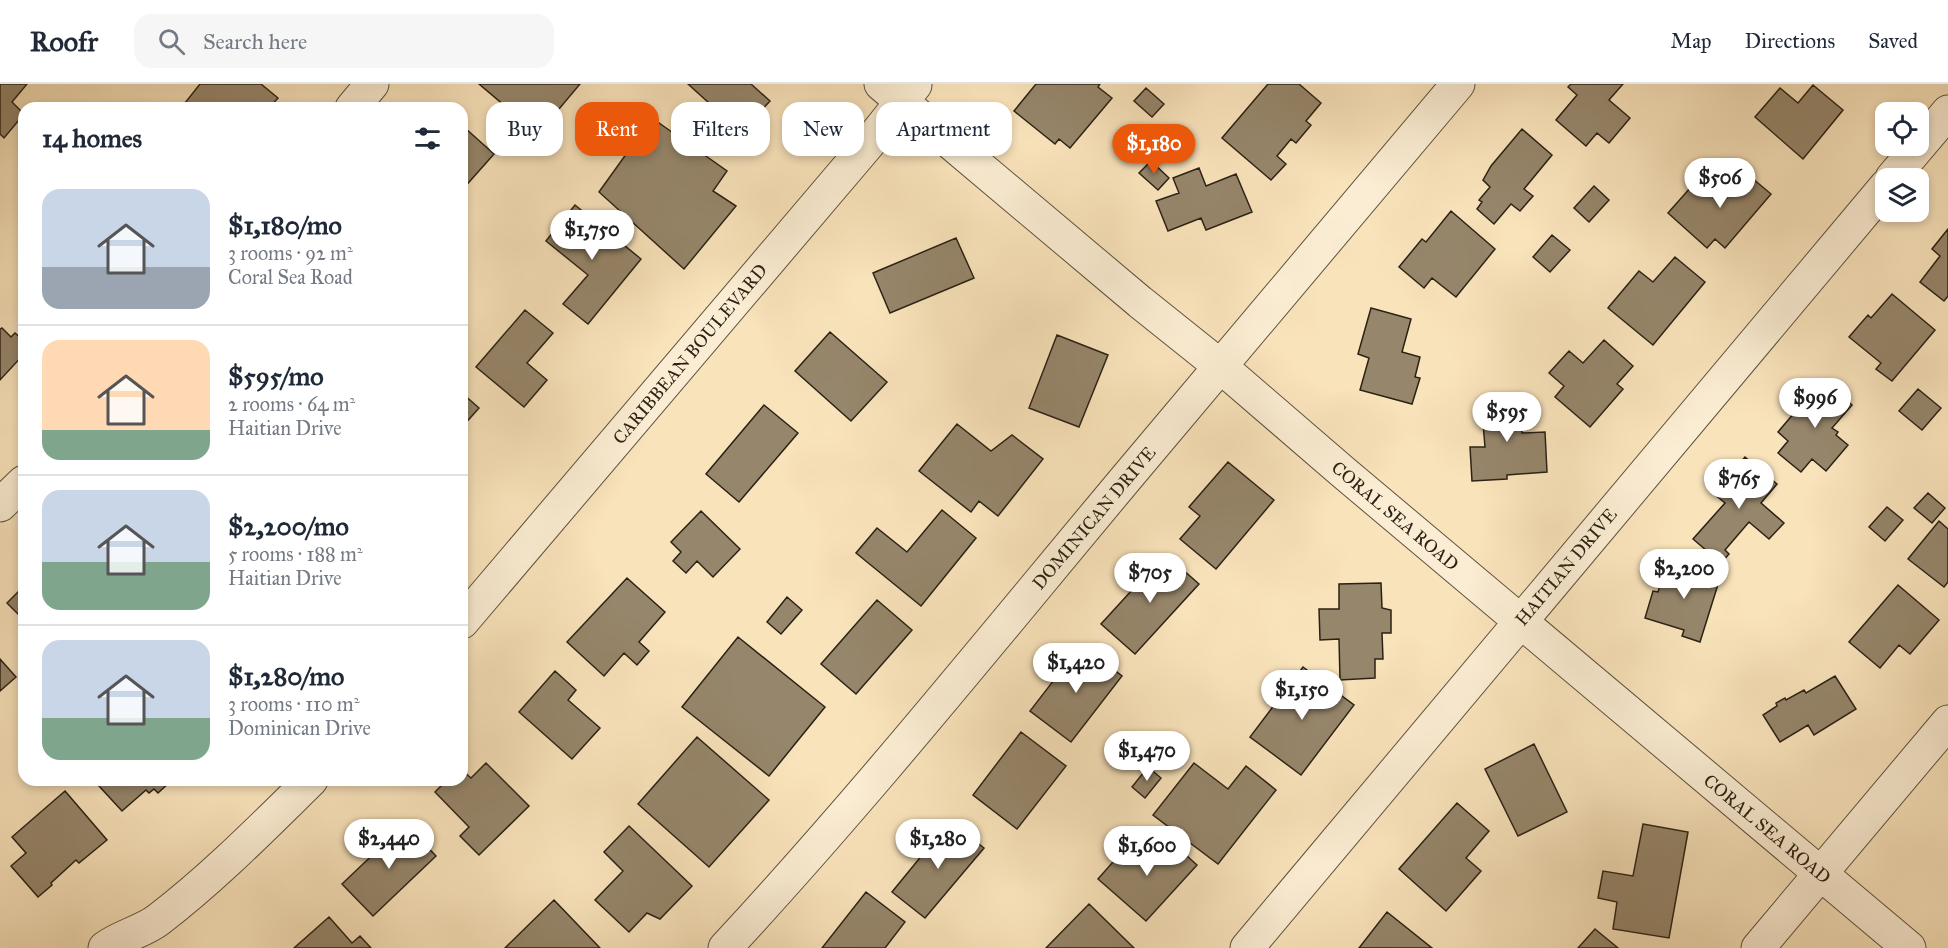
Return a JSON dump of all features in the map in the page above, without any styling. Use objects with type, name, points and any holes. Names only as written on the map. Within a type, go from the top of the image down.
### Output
[{"type":"street","points":[[356,102],[372,84]]},
{"type":"street","name":"DOMINICAN DRIVE","points":[[725,948],[936,707],[1458,84]]},
{"type":"street","name":"CORAL SEA ROAD","points":[[900,90],[1140,302],[1220,366],[1288,426],[1909,948]]},
{"type":"street","name":"CARIBBEAN BOULEVARD","points":[[468,615],[900,90]]},
{"type":"street","points":[[1900,168],[1948,112]]},
{"type":"street","name":"HAITIAN DRIVE","points":[[1247,948],[1875,199]]},
{"type":"street","points":[[0,505],[18,488]]},
{"type":"street","points":[[1758,948],[1948,722]]},
{"type":"street","points":[[137,948],[156,921],[235,853],[305,786]]},
{"type":"street","points":[[105,948],[156,921]]},
{"type":"building","points":[[0,84],[27,84],[12,102],[18,108],[18,121],[4,138],[0,134]]},
{"type":"building","points":[[200,84],[261,84],[278,98],[274,102],[186,102]]},
{"type":"building","points":[[479,84],[580,84],[563,104],[563,102],[500,102]]},
{"type":"building","points":[[688,84],[751,84],[770,101],[769,102],[708,102]]},
{"type":"building","points":[[1036,84],[1100,84],[1098,87],[1112,98],[1070,148],[1059,139],[1055,144],[1014,111]]},
{"type":"building","points":[[1268,84],[1299,84],[1321,103],[1306,121],[1311,125],[1296,143],[1291,139],[1277,156],[1286,164],[1271,180],[1222,138]]},
{"type":"building","points":[[1571,84],[1623,84],[1609,100],[1630,118],[1609,143],[1597,133],[1586,146],[1556,120],[1577,95],[1568,87]]},
{"type":"building","points":[[1813,85],[1843,110],[1803,159],[1755,117],[1780,88],[1798,103]]},
{"type":"building","points":[[1146,88],[1164,104],[1152,117],[1134,101]]},
{"type":"building","points":[[659,123],[671,131],[671,156],[706,156],[727,171],[713,191],[736,206],[684,269],[599,192],[625,156],[659,156]]},
{"type":"building","points":[[1522,129],[1552,155],[1524,189],[1533,196],[1520,211],[1511,204],[1494,224],[1477,209],[1482,202],[1479,200],[1490,187],[1483,180],[1491,166]]},
{"type":"building","points":[[468,131],[486,147],[486,156],[492,156],[468,183]]},
{"type":"building","points":[[1151,161],[1169,178],[1158,190],[1139,173]]},
{"type":"building","points":[[1199,168],[1206,186],[1236,174],[1252,212],[1206,230],[1201,218],[1168,231],[1156,201],[1179,193],[1173,178]]},
{"type":"building","points":[[1740,168],[1771,194],[1725,248],[1715,239],[1707,248],[1668,213],[1699,178],[1718,195]]},
{"type":"building","points":[[1594,186],[1609,200],[1589,222],[1574,208]]},
{"type":"building","points":[[575,205],[641,259],[588,324],[563,304],[588,275],[546,241]]},
{"type":"building","points":[[1451,211],[1495,249],[1456,297],[1432,278],[1424,288],[1399,267],[1422,239],[1426,242]]},
{"type":"building","points":[[1948,229],[1948,296],[1944,301],[1920,282],[1940,256],[1932,249]]},
{"type":"building","points":[[1552,235],[1570,250],[1550,272],[1533,257]]},
{"type":"building","points":[[956,238],[974,278],[890,313],[873,273]]},
{"type":"building","points":[[1675,257],[1705,282],[1653,345],[1608,308],[1639,271],[1653,282]]},
{"type":"building","points":[[1892,294],[1935,330],[1892,381],[1876,369],[1881,363],[1849,337],[1868,315],[1871,318]]},
{"type":"building","points":[[1371,308],[1411,319],[1402,352],[1420,357],[1415,377],[1420,378],[1412,404],[1360,390],[1369,358],[1358,354]]},
{"type":"building","points":[[525,310],[553,333],[527,363],[547,380],[524,407],[476,367]]},
{"type":"building","points":[[2,328],[11,337],[15,333],[18,336],[18,360],[0,380],[0,329]]},
{"type":"building","points":[[830,332],[887,382],[851,421],[795,371]]},
{"type":"building","points":[[1057,335],[1108,355],[1079,427],[1029,408]]},
{"type":"building","points":[[1604,340],[1633,366],[1617,384],[1623,389],[1590,427],[1555,397],[1564,386],[1549,373],[1569,351],[1583,363]]},
{"type":"building","points":[[1823,379],[1852,405],[1832,428],[1838,432],[1836,435],[1848,445],[1826,471],[1812,459],[1801,472],[1778,453],[1788,441],[1778,432]]},
{"type":"building","points":[[1918,389],[1941,408],[1922,430],[1899,411]]},
{"type":"building","points":[[1519,396],[1522,433],[1545,432],[1547,472],[1507,475],[1507,479],[1472,481],[1470,447],[1485,447],[1481,399]]},
{"type":"building","points":[[468,398],[479,408],[468,420]]},
{"type":"building","points":[[764,405],[798,433],[739,502],[706,474]]},
{"type":"building","points":[[957,424],[991,451],[1012,435],[1043,459],[998,516],[979,501],[971,512],[919,471]]},
{"type":"building","points":[[1745,457],[1777,484],[1761,503],[1784,523],[1769,539],[1749,522],[1725,550],[1729,554],[1721,563],[1693,539],[1725,503],[1714,494]]},
{"type":"building","points":[[1228,462],[1274,500],[1216,569],[1180,539],[1200,516],[1189,507]]},
{"type":"building","points":[[1928,493],[1945,508],[1932,523],[1914,508]]},
{"type":"building","points":[[1887,507],[1903,520],[1885,541],[1869,527]]},
{"type":"building","points":[[942,510],[976,538],[921,606],[856,553],[877,528],[907,552]]},
{"type":"building","points":[[701,511],[740,549],[713,577],[697,561],[686,573],[673,561],[681,552],[671,542]]},
{"type":"building","points":[[1939,521],[1948,529],[1948,582],[1944,587],[1908,559]]},
{"type":"building","points":[[1165,554],[1199,584],[1135,654],[1101,624]]},
{"type":"building","points":[[1668,561],[1720,578],[1700,642],[1682,636],[1684,630],[1645,618],[1653,591],[1658,592]]},
{"type":"building","points":[[627,578],[665,612],[639,642],[649,651],[637,665],[624,653],[604,676],[567,642]]},
{"type":"building","points":[[1381,583],[1382,608],[1391,610],[1391,633],[1382,633],[1383,659],[1375,659],[1375,678],[1340,680],[1339,639],[1320,640],[1319,609],[1339,609],[1339,584]]},
{"type":"building","points":[[1898,585],[1939,620],[1910,654],[1899,645],[1880,668],[1849,642]]},
{"type":"building","points":[[18,592],[18,614],[7,603]]},
{"type":"building","points":[[787,597],[802,610],[781,634],[767,622]]},
{"type":"building","points":[[877,600],[912,630],[856,694],[821,664]]},
{"type":"building","points":[[738,637],[825,707],[769,776],[682,707]]},
{"type":"building","points":[[1081,645],[1122,676],[1071,742],[1030,711]]},
{"type":"building","points":[[0,659],[16,677],[0,691]]},
{"type":"building","points":[[1303,667],[1354,705],[1301,775],[1250,737]]},
{"type":"building","points":[[555,671],[576,690],[568,700],[600,728],[572,759],[519,712]]},
{"type":"building","points":[[1835,676],[1856,709],[1814,735],[1808,725],[1780,742],[1763,715],[1785,698],[1786,700],[1804,690],[1806,693]]},
{"type":"building","points":[[1021,732],[1066,766],[1017,829],[973,795]]},
{"type":"building","points":[[697,737],[769,800],[709,867],[638,804]]},
{"type":"building","points":[[1534,744],[1567,812],[1518,836],[1485,769]]},
{"type":"building","points":[[486,763],[529,806],[479,855],[460,836],[469,827],[435,792],[441,786],[468,786],[468,775],[471,778]]},
{"type":"building","points":[[1194,763],[1228,789],[1246,766],[1276,790],[1218,864],[1153,815]]},
{"type":"building","points":[[1148,767],[1161,778],[1145,798],[1132,787]]},
{"type":"building","points":[[99,786],[166,786],[158,793],[154,789],[149,793],[146,790],[122,811]]},
{"type":"building","points":[[65,791],[107,840],[79,863],[76,860],[38,897],[11,866],[26,853],[12,837]]},
{"type":"building","points":[[1457,803],[1489,831],[1466,858],[1481,871],[1446,911],[1399,869]]},
{"type":"building","points":[[950,821],[984,848],[925,918],[892,892]]},
{"type":"building","points":[[405,824],[436,856],[373,916],[342,884]]},
{"type":"building","points":[[1643,824],[1688,832],[1669,938],[1613,929],[1617,902],[1598,898],[1603,871],[1633,876]]},
{"type":"building","points":[[629,826],[692,886],[660,919],[647,913],[629,932],[595,900],[623,871],[604,852]]},
{"type":"building","points":[[1167,838],[1197,865],[1146,921],[1098,879],[1128,845],[1146,861]]},
{"type":"building","points":[[866,892],[905,922],[885,948],[822,948]]},
{"type":"building","points":[[554,900],[600,948],[505,948]]},
{"type":"building","points":[[1089,904],[1134,948],[1046,948]]},
{"type":"building","points":[[1387,912],[1432,948],[1359,948]]},
{"type":"building","points":[[329,917],[352,943],[360,936],[371,948],[294,948]]},
{"type":"building","points":[[1595,929],[1618,948],[1578,948]]}]
